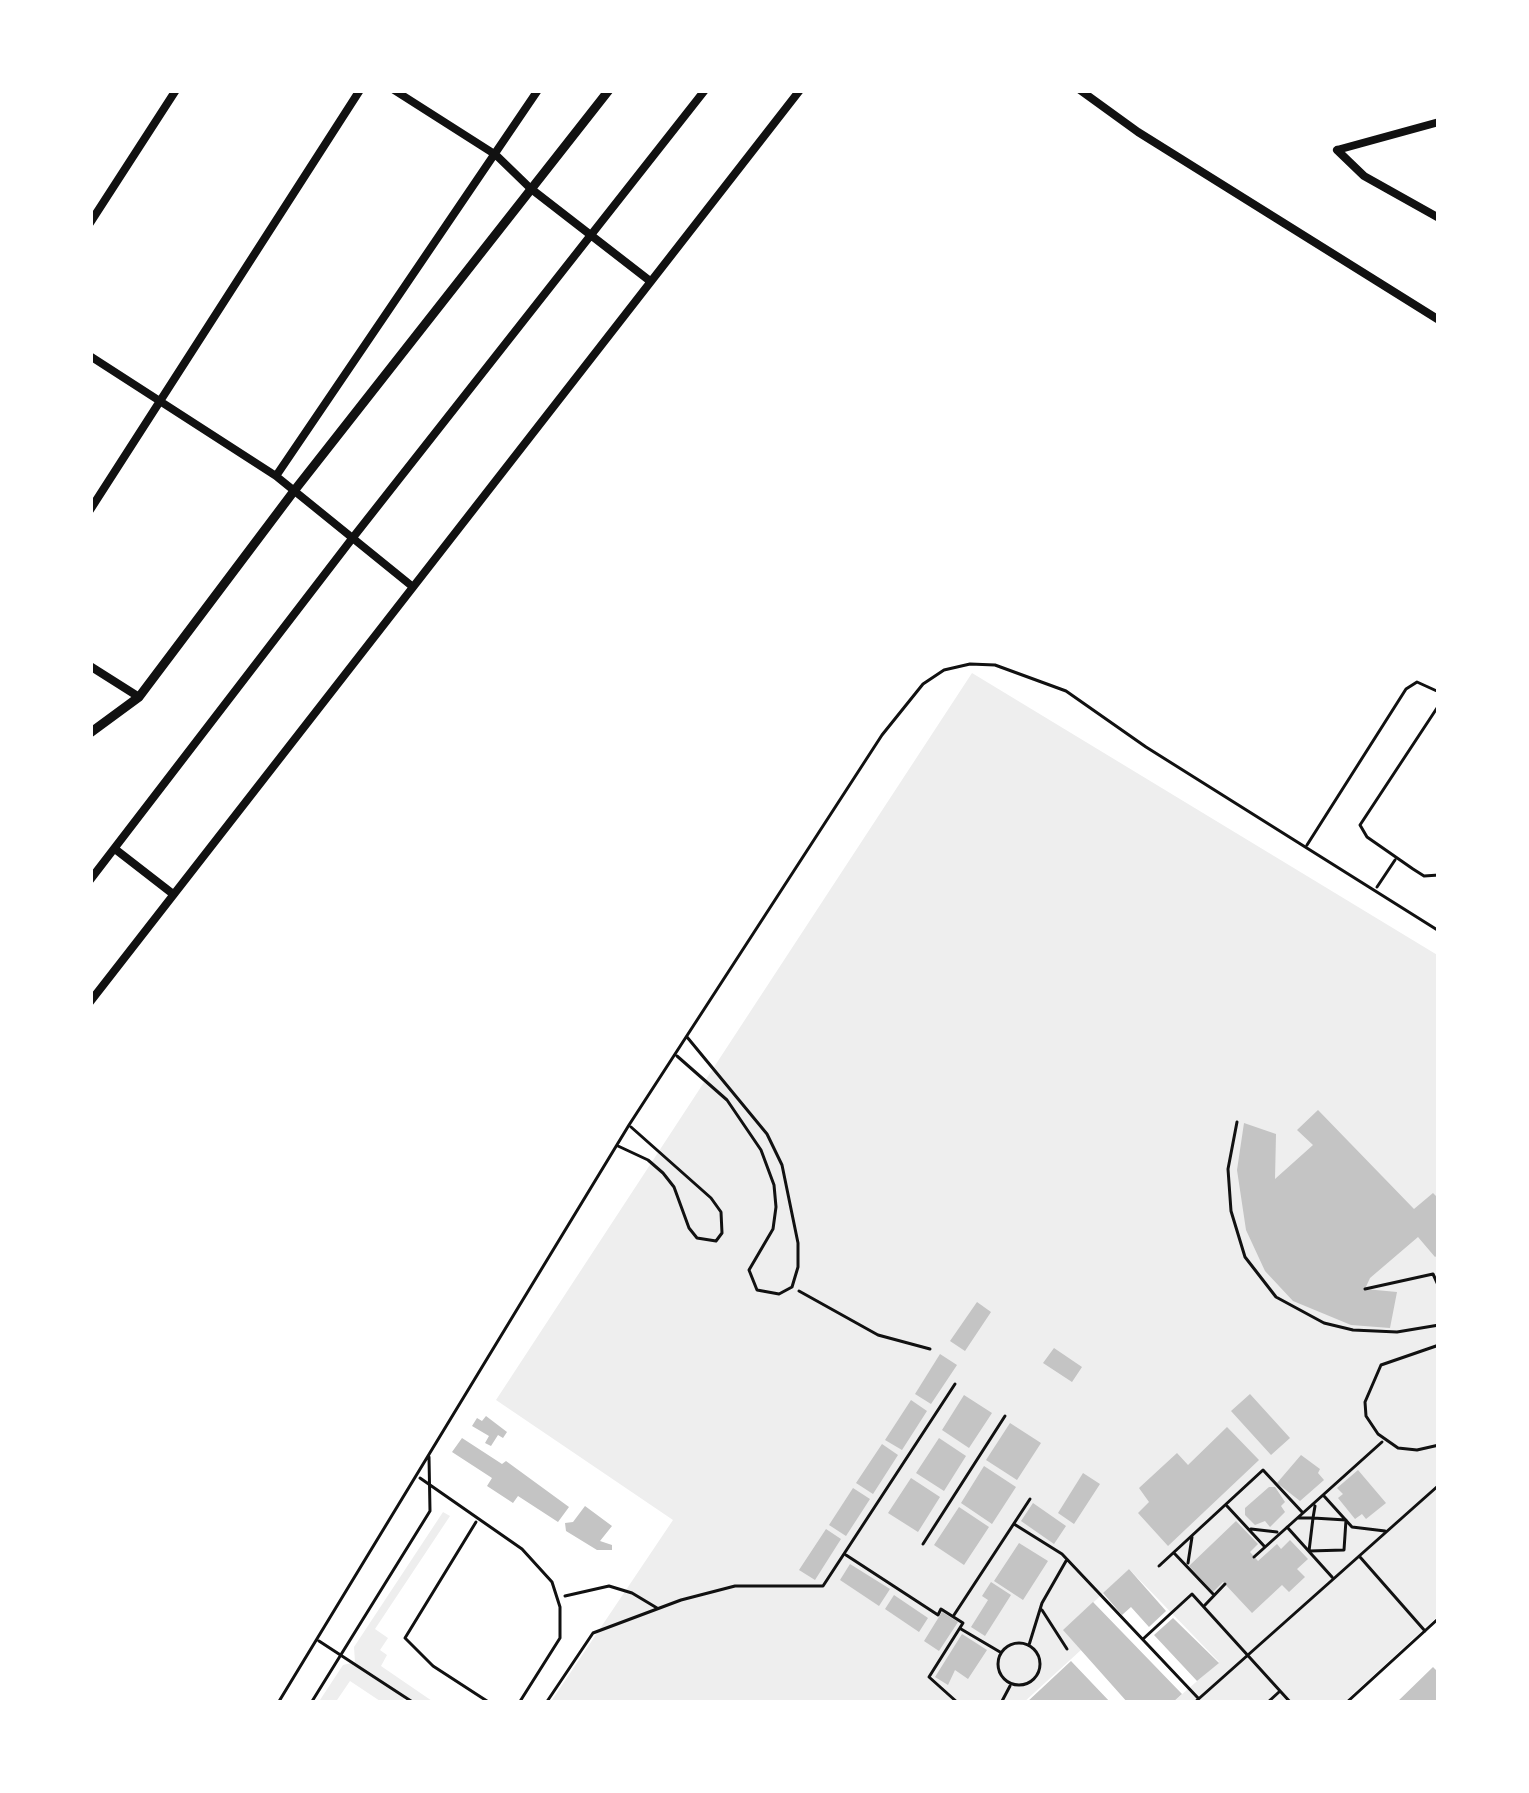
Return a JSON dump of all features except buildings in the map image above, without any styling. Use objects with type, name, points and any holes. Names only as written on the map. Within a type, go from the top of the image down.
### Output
[{"type":"street","points":[[90,223],[176,90]]},
{"type":"street","points":[[90,509],[360,90]]},
{"type":"street","points":[[394,90],[496,155],[530,188],[650,281]]},
{"type":"street","points":[[276,476],[538,90]]},
{"type":"street","points":[[90,733],[139,697],[609,90]]},
{"type":"street","points":[[90,880],[705,90]]},
{"type":"street","points":[[90,1002],[800,90]]},
{"type":"street","points":[[1080,90],[1138,132],[1439,320]]},
{"type":"street","points":[[1439,122],[1337,150],[1364,176],[1439,218]]},
{"type":"street","points":[[90,356],[276,476],[413,587]]},
{"type":"street","points":[[90,666],[139,697]]},
{"type":"street","points":[[115,849],[173,894]]},
{"type":"lane","points":[[278,1703],[629,1125],[881,734],[923,684],[944,670],[995,665],[1066,691],[1146,747],[1439,931]]},
{"type":"lane","points":[[1306,846],[1406,688],[1417,682],[1439,692]]},
{"type":"lane","points":[[1439,705],[1360,826],[1367,837],[1424,876],[1439,875]]},
{"type":"lane","points":[[1376,889],[1396,858]]},
{"type":"lane","points":[[676,1055],[715,1087],[761,1150],[774,1185],[772,1228],[753,1261],[751,1281],[766,1294],[779,1294],[792,1287],[798,1267],[798,1243],[782,1165],[767,1134],[687,1037]]},
{"type":"lane","points":[[617,1146],[648,1160],[663,1173],[674,1187],[689,1228],[697,1238],[716,1241],[722,1233],[722,1212],[629,1125]]},
{"type":"lane","points":[[310,1703],[430,1511],[429,1456]]},
{"type":"lane","points":[[418,1475],[534,1559],[558,1597],[562,1620],[558,1645],[519,1703]]},
{"type":"lane","points":[[477,1520],[406,1638],[434,1666],[490,1703]]},
{"type":"lane","points":[[317,1641],[410,1702]]},
{"type":"path","points":[[1237,1122],[1228,1169],[1231,1211],[1244,1257],[1276,1297],[1324,1323],[1352,1330],[1397,1332],[1439,1325]]},
{"type":"path","points":[[1365,1289],[1432,1274],[1439,1287]]},
{"type":"path","points":[[792,1287],[878,1335],[930,1348]]},
{"type":"path","points":[[1439,1345],[1381,1365],[1365,1402],[1366,1416],[1398,1448],[1439,1445]]},
{"type":"path","points":[[546,1703],[593,1633],[657,1608],[736,1586],[823,1586],[955,1384]]},
{"type":"path","points":[[923,1544],[1005,1416]]},
{"type":"path","points":[[1254,1557],[1385,1439]]},
{"type":"path","points":[[1159,1566],[1263,1470],[1303,1513]]},
{"type":"path","points":[[1014,1524],[1067,1560],[1197,1701],[1439,1485]]},
{"type":"path","points":[[1323,1495],[1352,1527],[1387,1532]]},
{"type":"path","points":[[953,1617],[1030,1499]]},
{"type":"path","points":[[1310,1551],[1316,1501]]},
{"type":"path","points":[[1226,1504],[1265,1547]]},
{"type":"path","points":[[1297,1518],[1346,1520]]},
{"type":"path","points":[[1310,1551],[1344,1550],[1346,1520]]},
{"type":"path","points":[[1287,1527],[1334,1579]]},
{"type":"path","points":[[1249,1529],[1281,1533]]},
{"type":"path","points":[[1187,1567],[1192,1535]]},
{"type":"path","points":[[1173,1553],[1214,1595]]},
{"type":"path","points":[[844,1554],[938,1615],[941,1609],[963,1623],[929,1676],[958,1703]]},
{"type":"path","points":[[1359,1556],[1425,1631]]},
{"type":"path","points":[[1029,1645],[1041,1609],[1067,1560]]},
{"type":"path","points":[[1203,1606],[1225,1584]]},
{"type":"path","points":[[558,1597],[609,1586],[657,1608]]},
{"type":"path","points":[[1142,1640],[1192,1594],[1292,1703]]},
{"type":"path","points":[[1041,1609],[1067,1649]]},
{"type":"path","points":[[1346,1703],[1439,1618]]},
{"type":"path","points":[[960,1628],[1001,1653]]},
{"type":"path","points":[[1016,1642],[1029,1645],[1040,1662],[1036,1676],[1025,1684],[1011,1684],[998,1668],[1001,1653],[1016,1642]]},
{"type":"path","points":[[1000,1703],[1011,1684]]},
{"type":"path","points":[[1267,1703],[1280,1691]]},
{"type":"shaded area","points":[[972,673],[1439,956],[1439,1615],[1343,1703],[1172,1703],[1219,1662],[1129,1569],[1064,1630],[1081,1650],[1023,1703],[550,1703],[673,1520],[496,1400]]},
{"type":"shaded area","points":[[443,1512],[450,1516],[375,1629],[388,1638],[380,1650],[387,1655],[381,1666],[435,1703],[406,1703],[410,1699],[406,1696],[401,1703],[383,1703],[350,1681],[335,1703],[318,1703],[343,1665],[355,1662],[354,1647]]}]
